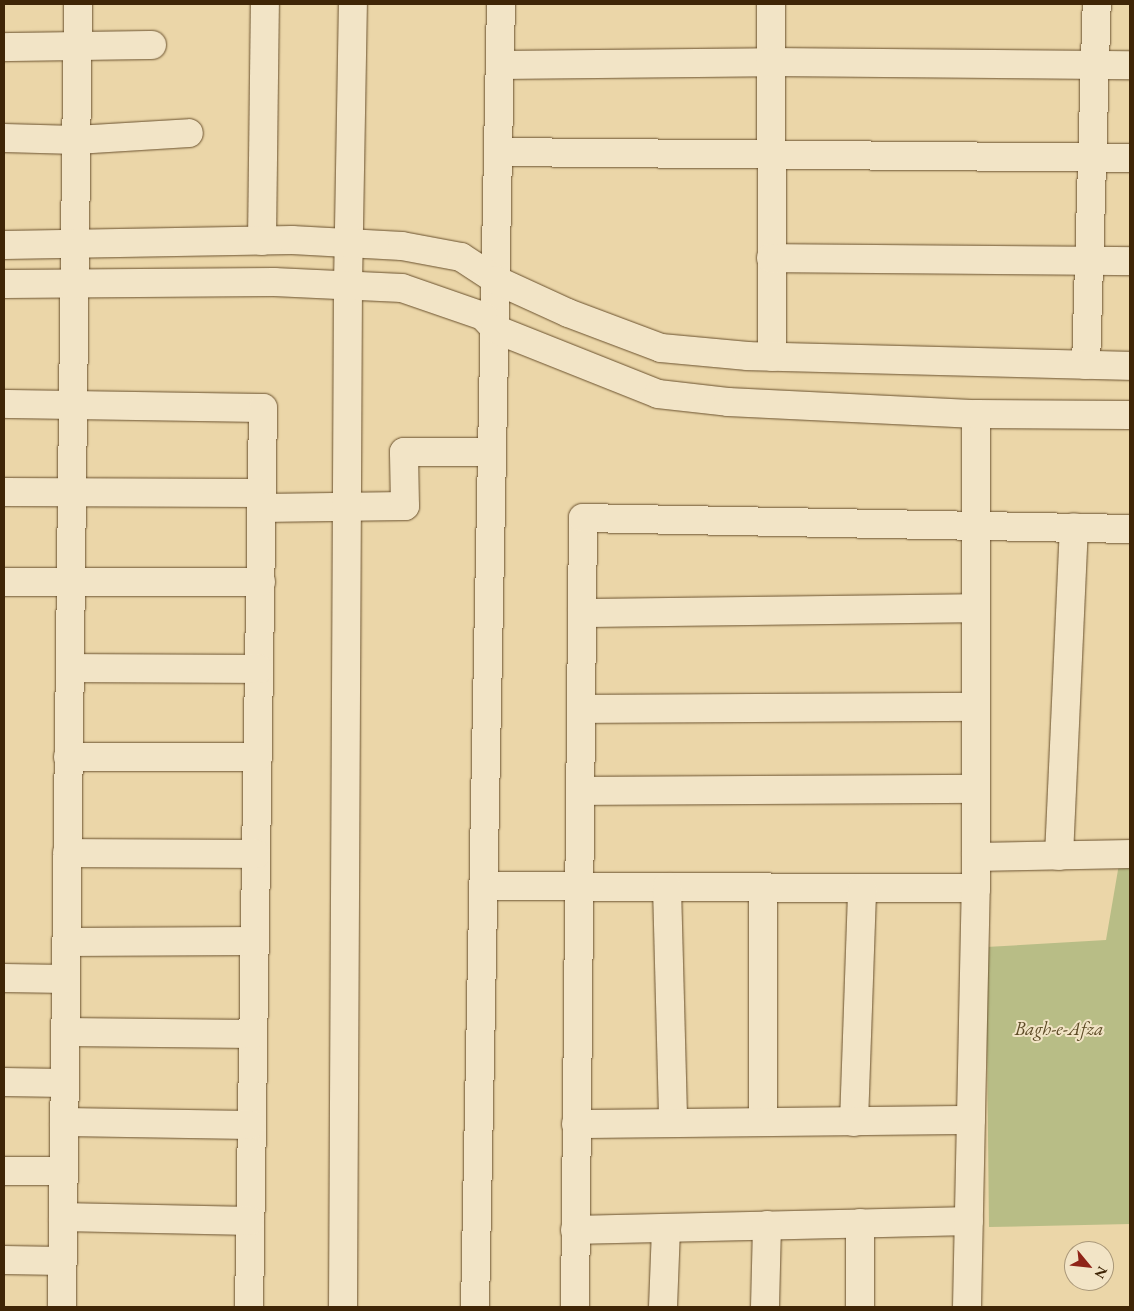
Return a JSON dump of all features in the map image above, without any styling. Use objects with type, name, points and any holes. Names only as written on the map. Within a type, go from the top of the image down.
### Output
[{"type":"street","points":[[62,1307],[78,4]]},
{"type":"street","points":[[262,241],[265,4]]},
{"type":"street","points":[[343,1307],[348,285],[353,4]]},
{"type":"street","points":[[475,1307],[501,4]]},
{"type":"street","points":[[771,4],[772,356]]},
{"type":"street","points":[[1086,365],[1097,4]]},
{"type":"street","points":[[4,47],[152,45]]},
{"type":"street","points":[[500,65],[770,62],[1130,65]]},
{"type":"street","points":[[4,138],[76,140],[189,133]]},
{"type":"street","points":[[498,152],[1130,158]]},
{"type":"street","points":[[4,245],[262,241],[402,246],[462,257],[496,280],[568,313],[661,348],[772,356],[1130,366]]},
{"type":"street","points":[[771,258],[1130,261]]},
{"type":"street","points":[[4,284],[274,282],[402,288],[483,316],[495,329],[658,394],[728,402],[976,414],[1130,415]]},
{"type":"street","points":[[4,404],[263,408],[249,1307],[237,1307]]},
{"type":"street","points":[[967,1307],[976,888],[976,414]]},
{"type":"street","points":[[4,492],[72,492],[262,500],[347,507],[405,506],[404,452],[492,452]]},
{"type":"street","points":[[575,1307],[583,518],[1130,528]]},
{"type":"street","points":[[1059,856],[1074,527]]},
{"type":"street","points":[[4,582],[261,582]]},
{"type":"street","points":[[582,613],[976,608]]},
{"type":"street","points":[[70,668],[259,669]]},
{"type":"street","points":[[581,709],[976,707]]},
{"type":"street","points":[[68,757],[258,757]]},
{"type":"street","points":[[580,791],[976,789]]},
{"type":"street","points":[[67,853],[256,854]]},
{"type":"street","points":[[976,857],[1130,854]]},
{"type":"street","points":[[483,886],[976,888]]},
{"type":"street","points":[[668,887],[673,1123]]},
{"type":"street","points":[[763,888],[763,1122]]},
{"type":"street","points":[[854,1122],[862,888]]},
{"type":"street","points":[[66,942],[255,941]]},
{"type":"street","points":[[4,978],[66,979]]},
{"type":"street","points":[[65,1032],[253,1034]]},
{"type":"street","points":[[4,1082],[64,1083]]},
{"type":"street","points":[[576,1124],[971,1120]]},
{"type":"street","points":[[64,1122],[251,1125]]},
{"type":"street","points":[[4,1171],[63,1171]]},
{"type":"street","points":[[63,1217],[250,1221]]},
{"type":"street","points":[[576,1230],[969,1221]]},
{"type":"street","points":[[860,1223],[860,1307]]},
{"type":"street","points":[[764,1307],[767,1225]]},
{"type":"street","points":[[663,1307],[666,1228]]},
{"type":"street","points":[[4,1260],[62,1261]]},
{"type":"green space","name":"Bagh-e-Afza","points":[[1119,864],[1130,865],[1130,1224],[989,1227],[986,947],[1106,940]]}]
